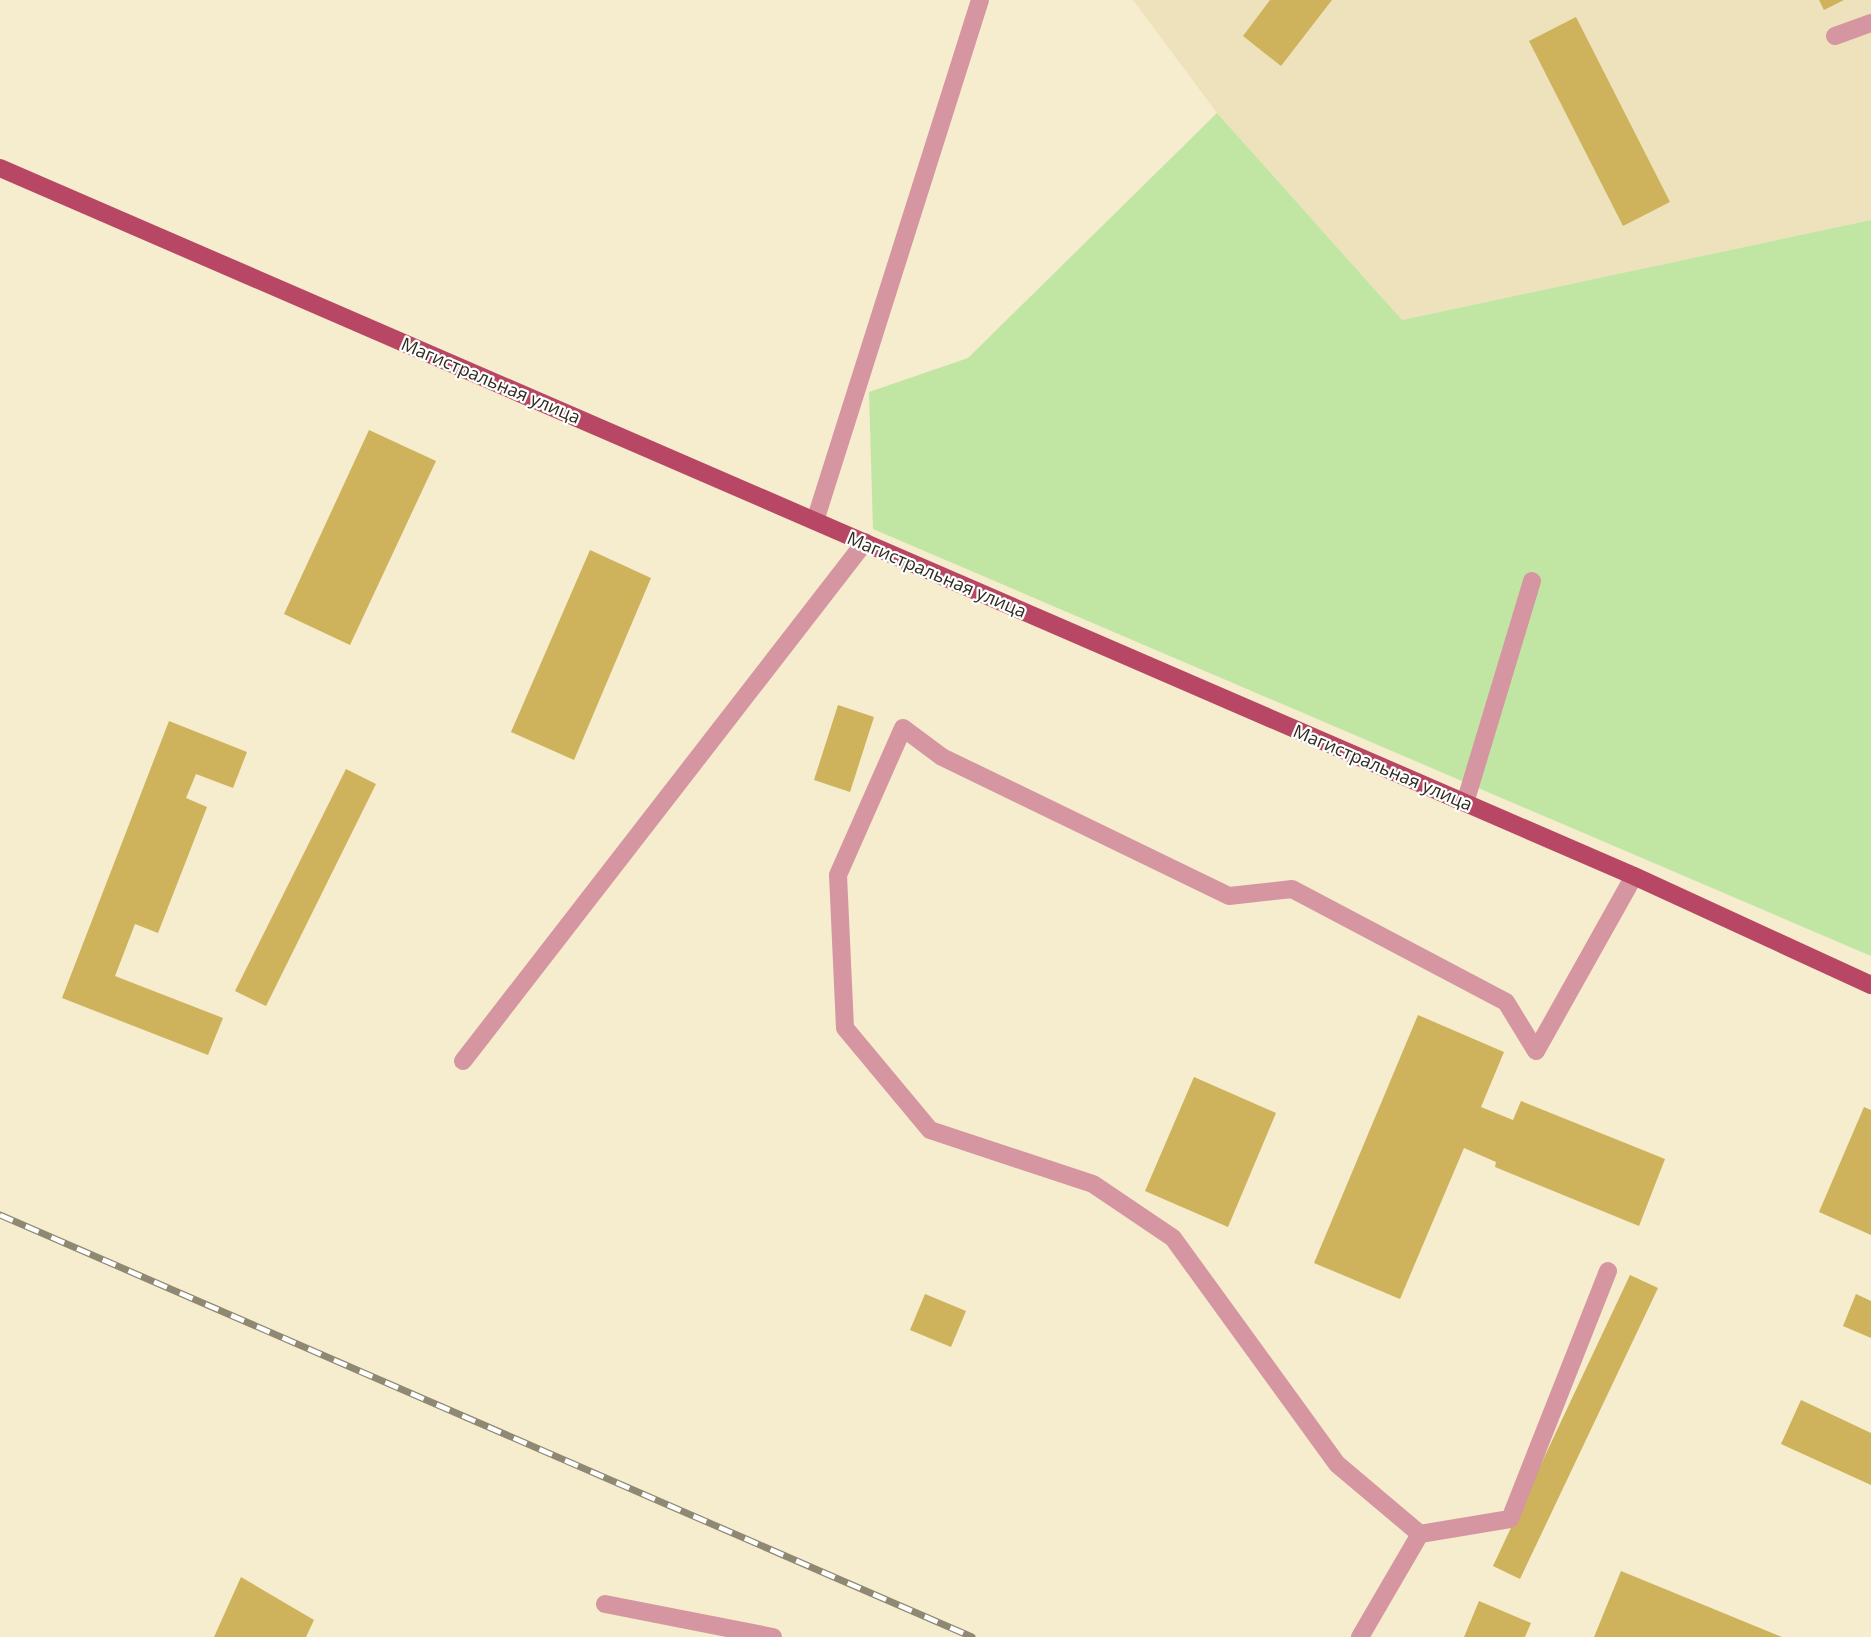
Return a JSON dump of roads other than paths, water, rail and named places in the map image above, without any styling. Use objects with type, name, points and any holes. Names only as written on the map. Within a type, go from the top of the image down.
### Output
[{"type":"main road","name":"Магистральная улица","points":[[0,168],[1465,802],[1634,876],[1871,985]]},
{"type":"lane","points":[[815,521],[980,0]]},
{"type":"lane","points":[[1835,36],[1871,22]]},
{"type":"lane","points":[[463,1061],[865,542]]},
{"type":"lane","points":[[1465,802],[1532,581]]},
{"type":"lane","points":[[1608,1271],[1510,1519],[1420,1534],[1337,1464],[1173,1238],[1093,1184],[930,1130],[844,1029],[838,875],[903,728],[942,757],[1229,896],[1292,889],[1506,1002],[1536,1051],[1634,876]]},
{"type":"lane","points":[[1360,1637],[1420,1534]]},
{"type":"lane","points":[[605,1604],[772,1637]]},
{"type":"railway","points":[[0,1215],[972,1637]]}]
